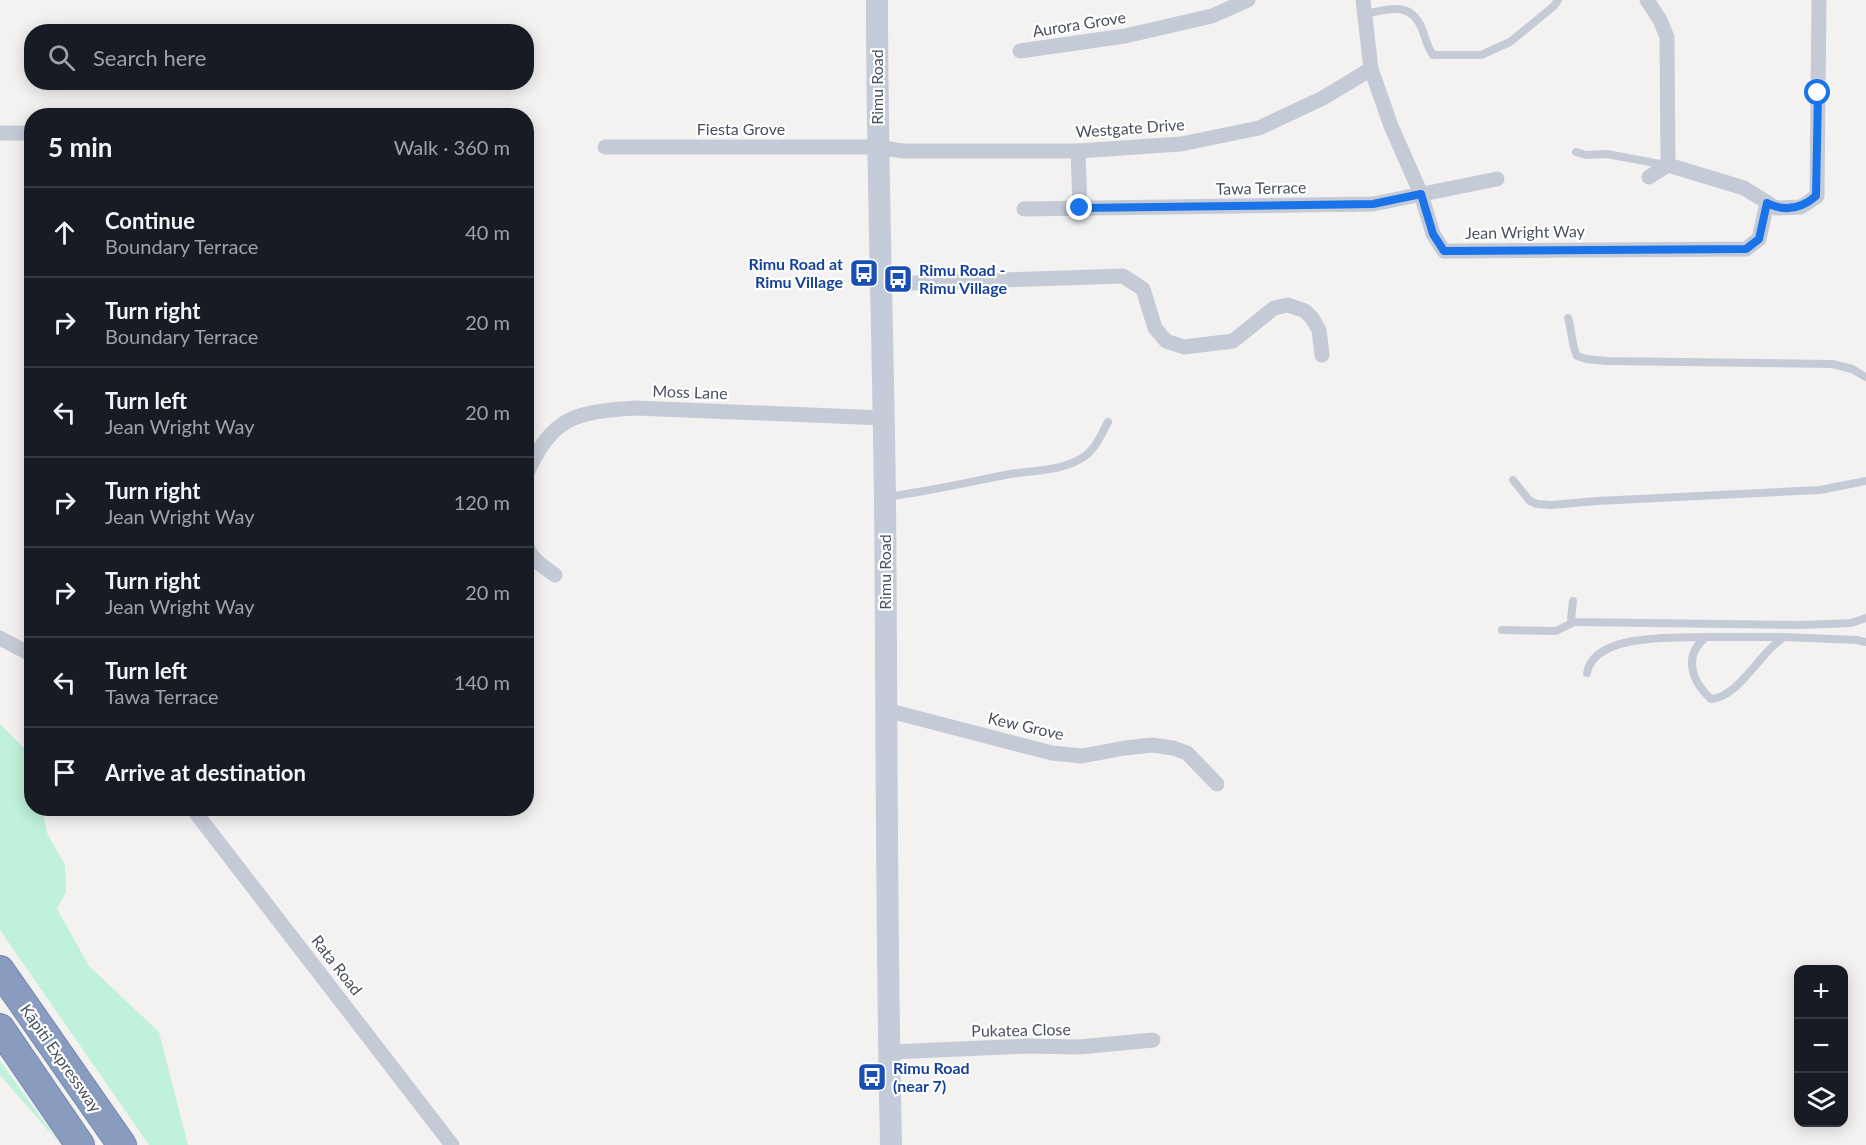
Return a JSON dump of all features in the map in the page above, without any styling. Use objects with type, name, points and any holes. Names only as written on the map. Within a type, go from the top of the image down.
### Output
[{"type":"highway","name":"Kāpiti Expressway","points":[[0,970],[122,1145]]},
{"type":"highway","name":"Kāpiti Expressway","points":[[0,1028],[80,1145]]},
{"type":"main road","name":"Rimu Road","points":[[877,0],[877,147],[882,284],[885,498],[891,1145]]},
{"type":"street","name":"Aurora Grove","points":[[1020,51],[1136,33],[1212,15],[1248,0]]},
{"type":"street","points":[[1647,0],[1660,20],[1666,37],[1668,165]]},
{"type":"street","points":[[1649,177],[1668,165],[1744,188],[1776,208],[1801,207],[1816,196],[1819,0]]},
{"type":"street","name":"Jean Wright Way","points":[[1364,7],[1371,69],[1391,126],[1421,194],[1433,234],[1444,251],[1746,249],[1759,239],[1767,203]]},
{"type":"street","name":"Westgate Drive","points":[[877,147],[903,151],[1078,151],[1180,144],[1259,128],[1323,98],[1371,69]]},
{"type":"street","points":[[0,133],[24,133]]},
{"type":"street","name":"Fiesta Grove","points":[[605,147],[877,147]]},
{"type":"street","points":[[1078,151],[1080,208]]},
{"type":"street","name":"Tawa Terrace","points":[[1024,209],[1373,204],[1497,179]]},
{"type":"street","points":[[882,284],[1123,276],[1143,289],[1155,328],[1166,341],[1184,347],[1233,341],[1274,308],[1288,305],[1305,312],[1312,318],[1318,330],[1322,355]]},
{"type":"street","name":"Moss Lane","points":[[534,461],[546,438],[564,422],[595,411],[636,408],[884,418]]},
{"type":"street","points":[[534,559],[555,575]]},
{"type":"street","points":[[0,638],[24,651]]},
{"type":"street","name":"Kew Grove","points":[[886,710],[1052,753],[1082,756],[1125,747],[1152,745],[1173,748],[1187,753],[1217,784]]},
{"type":"street","name":"Rata Road","points":[[198,816],[453,1145]]},
{"type":"street","name":"Pukatea Close","points":[[889,1052],[1017,1046],[1079,1047],[1153,1040]]},
{"type":"lane","points":[[1364,7],[1405,9],[1412,12],[1421,27],[1428,49],[1433,55],[1481,55],[1510,42],[1554,6],[1558,0]]},
{"type":"lane","points":[[1576,152],[1586,155],[1607,154],[1668,165]]},
{"type":"lane","points":[[1568,318],[1573,348],[1577,356],[1586,359],[1832,364],[1852,369],[1866,377]]},
{"type":"lane","points":[[885,498],[1062,466],[1085,455],[1099,440],[1108,422]]},
{"type":"lane","points":[[1514,480],[1530,501],[1551,505],[1820,490],[1866,481]]},
{"type":"lane","points":[[1573,601],[1571,619],[1574,622]]},
{"type":"lane","points":[[1502,630],[1556,631],[1574,622],[1800,625],[1851,623],[1866,618]]},
{"type":"lane","points":[[1706,637],[1696,645],[1692,669],[1703,692],[1711,699],[1719,698],[1740,682],[1766,651],[1784,637]]},
{"type":"lane","points":[[1587,673],[1588,668],[1601,652],[1622,643],[1651,639],[1784,637],[1866,642]]},
{"type":"green space","points":[[0,724],[24,748],[24,816],[43,816],[47,833],[65,865],[66,892],[57,909],[89,966],[159,1032],[188,1145],[149,1145],[0,930]]},
{"type":"green space","points":[[0,1061],[61,1145],[0,1075]]},
{"type":"place","name":"Rimu Road at Rimu Village","points":[[864,273]]},
{"type":"place","name":"Rimu Road - Rimu Village","points":[[898,279]]},
{"type":"place","name":"Rimu Road (near 7)","points":[[872,1077]]},
{"type":"route","points":[[1080,208],[1373,204],[1421,194],[1433,234],[1444,251],[1746,249],[1759,239],[1767,203],[1776,208],[1801,207],[1816,196],[1818,93]]}]
